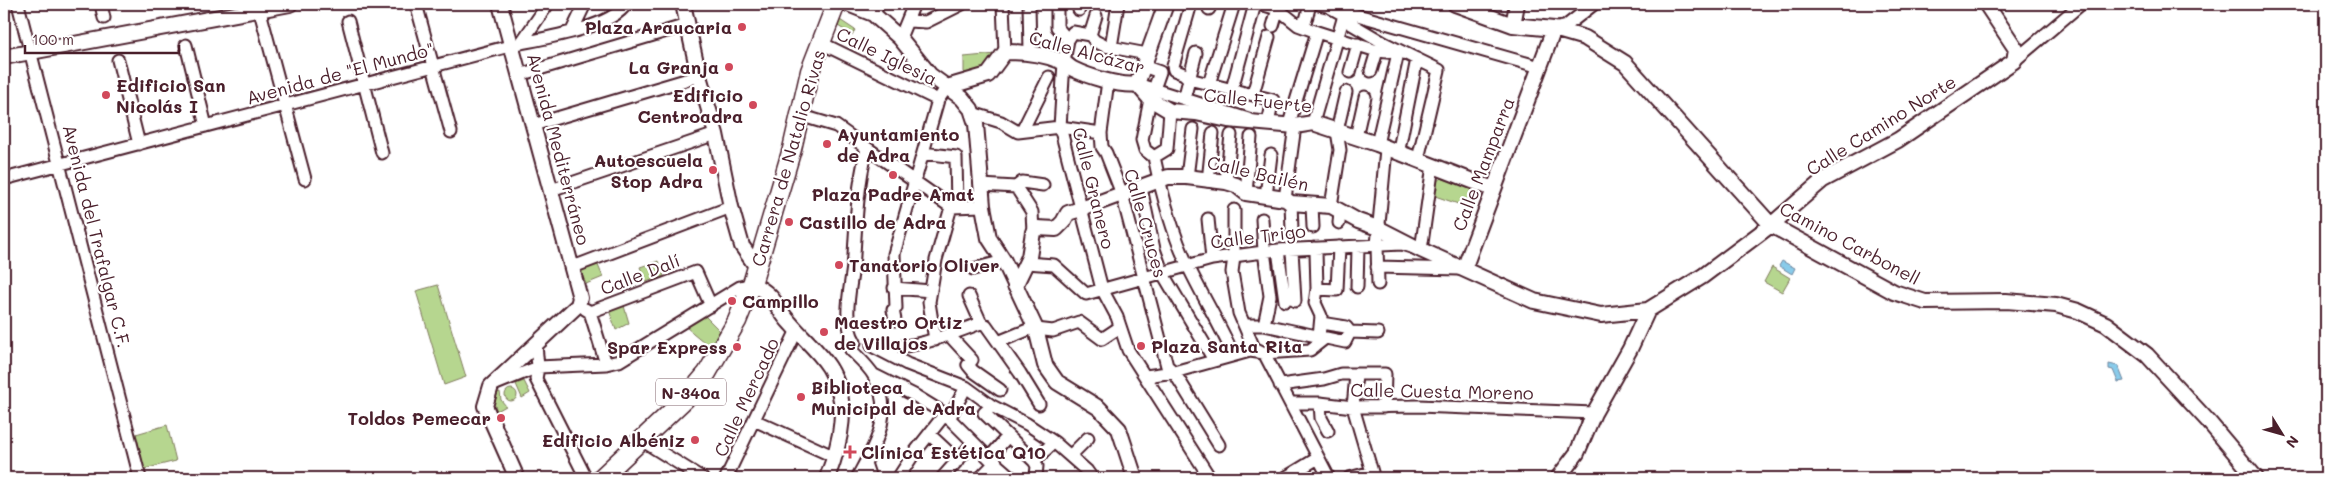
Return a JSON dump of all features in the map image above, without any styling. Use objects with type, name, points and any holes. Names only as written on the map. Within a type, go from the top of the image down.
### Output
[{"type":"highway","name":"Carrera de Natalio Rivas","points":[[752,284],[792,149],[810,71],[836,4]]},
{"type":"highway","name":"N-340a","points":[[601,478],[643,441],[685,399],[707,373],[737,321],[752,284]]},
{"type":"street","name":"Avenida del Trafalgar C.F.","points":[[18,4],[140,478]]},
{"type":"street","points":[[101,4],[104,18]]},
{"type":"street","points":[[4,57],[259,7],[290,4]]},
{"type":"street","points":[[416,4],[451,132]]},
{"type":"street","points":[[516,45],[548,4]]},
{"type":"street","points":[[572,31],[585,4]]},
{"type":"street","name":"Avenida de \"El Mundo\"","points":[[4,179],[572,31],[601,22],[622,9],[626,4]]},
{"type":"street","points":[[683,4],[699,76],[716,134],[731,207],[743,250],[756,266]]},
{"type":"street","points":[[848,4],[876,9],[930,75],[962,98],[972,113],[976,124],[983,206],[989,238],[1004,261],[1036,328],[1045,365],[1057,382],[1100,408],[1119,429],[1135,478]]},
{"type":"street","points":[[900,38],[909,21],[914,4]]},
{"type":"street","points":[[909,21],[926,22],[962,4]]},
{"type":"street","points":[[1004,4],[1005,52]]},
{"type":"street","points":[[1029,4],[1030,52]]},
{"type":"street","points":[[1057,4],[1057,27],[1068,40],[1072,32],[1090,35],[1095,41],[1145,60],[1160,72],[1152,94],[1142,140],[1145,150],[1154,157],[1159,181],[1188,266],[1234,354]]},
{"type":"street","points":[[1111,47],[1118,4]]},
{"type":"street","points":[[1137,84],[1166,4]]},
{"type":"street","points":[[1191,4],[1173,66],[1174,70],[1189,79],[1273,100],[1261,122]]},
{"type":"street","points":[[1209,84],[1234,4]]},
{"type":"street","points":[[1232,89],[1255,4]]},
{"type":"street","points":[[1260,4],[1278,9],[1298,25],[1317,32],[1378,51],[1408,56]]},
{"type":"street","points":[[1298,25],[1306,20],[1310,4]]},
{"type":"street","name":"Camino Carbonell","points":[[1455,4],[1513,24],[1554,29],[1585,38],[1625,63],[1771,225],[1894,292],[1925,302],[2006,300],[2056,305],[2078,311],[2106,324],[2148,355],[2208,421],[2256,478]]},
{"type":"street","points":[[1513,24],[1518,4]]},
{"type":"street","points":[[1554,29],[1566,26],[1594,4]]},
{"type":"street","points":[[1986,4],[2016,48],[2014,61]]},
{"type":"street","points":[[2014,61],[2080,4]]},
{"type":"street","points":[[1325,6],[1342,14],[1345,10]]},
{"type":"street","points":[[259,7],[305,179]]},
{"type":"street","name":"Avenida Mediterráneo","points":[[504,8],[516,45],[519,75],[580,298],[606,364]]},
{"type":"street","points":[[1253,94],[1278,9]]},
{"type":"street","points":[[1313,123],[1345,10]]},
{"type":"street","points":[[1345,10],[1408,56],[1439,70],[1418,159]]},
{"type":"street","points":[[1345,10],[1540,67]]},
{"type":"street","points":[[1090,35],[1096,16]]},
{"type":"street","points":[[348,20],[363,85],[382,153]]},
{"type":"street","points":[[519,75],[687,25]]},
{"type":"street","name":"Calle Mamparra","points":[[1464,268],[1554,29]]},
{"type":"street","points":[[1292,230],[1288,201],[1292,125],[1317,32]]},
{"type":"street","name":"Calle Granero","points":[[1068,40],[1064,62],[1060,127],[1102,289],[1118,322],[1128,350],[1210,478]]},
{"type":"street","name":"Calle Iglesia","points":[[821,43],[938,100]]},
{"type":"street","points":[[1350,72],[1358,44]]},
{"type":"street","points":[[186,45],[206,126]]},
{"type":"street","points":[[1371,71],[1378,51]]},
{"type":"street","name":"Calle Alcázar","points":[[947,87],[988,75],[1005,52],[1030,52],[1064,62],[1072,68],[1108,81],[1130,86],[1137,84]]},
{"type":"street","points":[[1184,99],[1196,53]]},
{"type":"street","points":[[1378,284],[1376,245],[1387,149],[1408,56]]},
{"type":"street","points":[[1387,149],[1408,56]]},
{"type":"street","points":[[118,60],[139,144]]},
{"type":"street","name":"Calle Camino Norte","points":[[1648,310],[1704,276],[1771,225],[1823,180],[1898,140],[2014,61]]},
{"type":"street","points":[[533,125],[699,76]]},
{"type":"street","points":[[1022,131],[1049,78]]},
{"type":"street","name":"Calle Cruces","points":[[1108,81],[1101,133],[1102,147],[1122,194],[1166,366],[1174,372],[1219,445]]},
{"type":"street","name":"Calle Fuerte","points":[[1137,84],[1152,94],[1170,111],[1196,113],[1228,120],[1292,125],[1313,123],[1418,159],[1493,188]]},
{"type":"street","name":"Calle Iglesia","points":[[895,320],[893,310],[896,308],[894,254],[938,100],[947,87]]},
{"type":"street","points":[[1337,213],[1340,150],[1336,131],[1346,92]]},
{"type":"street","name":"Calle Alcázar","points":[[1152,94],[1184,99],[1261,122]]},
{"type":"street","points":[[1356,137],[1365,97]]},
{"type":"street","points":[[1154,157],[1167,149],[1170,111]]},
{"type":"street","points":[[972,113],[1001,122],[1018,132],[1060,127],[1101,133]]},
{"type":"street","points":[[800,115],[836,126],[954,207],[983,206]]},
{"type":"street","points":[[1187,176],[1193,129]]},
{"type":"street","points":[[1208,181],[1213,133]]},
{"type":"street","points":[[551,190],[716,134]]},
{"type":"street","points":[[1226,182],[1231,135]]},
{"type":"street","points":[[1246,193],[1251,137]]},
{"type":"street","points":[[867,148],[859,179],[855,252],[848,310],[851,335],[855,342],[892,348],[935,340],[981,323]]},
{"type":"street","points":[[923,153],[956,156],[954,207],[936,260],[929,302],[935,340]]},
{"type":"street","points":[[1266,196],[1271,155]]},
{"type":"street","points":[[1434,165],[1421,250],[1534,301],[1601,315],[1648,310]]},
{"type":"street","name":"Calle Bailén","points":[[1033,232],[1038,228],[1056,229],[1063,222],[1068,212],[1082,209],[1168,177],[1187,176],[1208,181],[1226,182],[1236,185],[1246,193],[1312,205],[1337,213],[1358,225],[1378,228],[1421,250]]},
{"type":"street","points":[[981,185],[1016,187],[1022,182],[1043,184]]},
{"type":"street","points":[[1015,286],[1026,263],[1033,232],[1032,212],[1016,187]]},
{"type":"street","points":[[1141,188],[1154,249],[1163,274],[1214,360]]},
{"type":"street","points":[[1312,205],[1313,227]]},
{"type":"street","points":[[573,267],[731,207]]},
{"type":"street","points":[[1234,210],[1234,257],[1232,272],[1239,313],[1254,348],[1264,353],[1329,478]]},
{"type":"street","points":[[1208,219],[1212,259]]},
{"type":"street","points":[[1262,219],[1269,302],[1264,325]]},
{"type":"street","name":"Calle Trigo","points":[[1026,263],[1054,265],[1086,294],[1212,259],[1278,250],[1402,244],[1421,250]]},
{"type":"street","points":[[1317,289],[1337,290],[1339,247]]},
{"type":"street","points":[[1356,287],[1358,247]]},
{"type":"street","points":[[1146,376],[1174,372],[1250,351],[1264,353],[1310,350],[1321,338],[1321,316],[1315,303],[1317,289],[1316,252],[1314,248]]},
{"type":"street","points":[[1278,250],[1290,301]]},
{"type":"street","points":[[1290,301],[1292,250]]},
{"type":"street","points":[[973,269],[1004,261]]},
{"type":"street","points":[[1377,267],[1464,268]]},
{"type":"street","name":"Calle Dalí","points":[[584,309],[696,272],[711,306]]},
{"type":"street","points":[[490,386],[538,367],[606,364],[619,361],[740,287],[752,284],[767,291],[830,368],[841,398],[843,413],[841,433],[827,478]]},
{"type":"street","points":[[894,288],[931,291]]},
{"type":"street","points":[[969,296],[981,323],[986,325],[1041,401],[1027,424]]},
{"type":"street","points":[[1269,302],[1315,303]]},
{"type":"street","points":[[517,478],[485,406],[490,386],[536,345],[584,309]]},
{"type":"street","points":[[1558,478],[1577,453],[1594,413],[1630,349],[1648,310]]},
{"type":"street","points":[[998,342],[1036,328],[1054,331],[1079,322],[1102,338],[1118,322]]},
{"type":"street","points":[[1321,323],[1346,327],[1350,332],[1378,333]]},
{"type":"street","points":[[1245,325],[1264,325],[1345,342],[1350,332]]},
{"type":"street","name":"Calle Mercado","points":[[726,478],[797,330]]},
{"type":"street","points":[[949,335],[972,360],[968,365],[973,371],[1000,390]]},
{"type":"street","points":[[855,342],[851,350],[874,375],[882,395],[884,424],[857,478]]},
{"type":"street","points":[[536,345],[538,367],[536,379],[586,478]]},
{"type":"street","points":[[872,346],[907,364],[966,387],[992,406],[1027,424],[1054,442],[1090,477]]},
{"type":"street","points":[[1280,385],[1298,381],[1324,379],[1341,374],[1385,374],[1384,407]]},
{"type":"street","points":[[874,375],[914,395],[947,417],[1012,478]]},
{"type":"street","points":[[1349,478],[1372,472],[1353,407],[1356,375]]},
{"type":"street","points":[[898,478],[929,434],[947,417],[966,387]]},
{"type":"street","name":"Calle Cuesta Moreno","points":[[1290,402],[1353,407],[1418,406],[1594,413]]},
{"type":"street","points":[[1320,403],[1322,418],[1328,431]]},
{"type":"street","points":[[992,406],[984,413],[1034,461],[1037,466],[1036,476],[1038,478]]},
{"type":"street","points":[[754,420],[835,457]]},
{"type":"street","points":[[929,434],[958,461]]},
{"type":"street","points":[[980,478],[1008,436]]},
{"type":"street","points":[[1070,456],[1088,438]]},
{"type":"street","points":[[643,441],[702,478]]},
{"type":"street","points":[[1034,461],[1054,442]]},
{"type":"street","points":[[948,477],[973,443]]},
{"type":"street","points":[[1285,478],[1318,458]]},
{"type":"street","points":[[866,463],[870,478]]},
{"type":"shaded area","points":[[1469,4],[1506,4],[1500,15]]},
{"type":"green space","points":[[840,20],[855,30],[852,35],[838,26]]},
{"type":"green space","points":[[996,54],[980,73],[964,74],[964,57]]},
{"type":"green space","points":[[1441,178],[1476,190],[1470,208],[1435,196],[1437,181]]},
{"type":"green space","points":[[658,261],[664,276],[646,282],[640,267]]},
{"type":"green space","points":[[597,263],[603,277],[586,284],[580,270]]},
{"type":"green space","points":[[1772,267],[1790,278],[1782,292],[1764,282]]},
{"type":"green space","points":[[438,285],[466,377],[444,385],[416,291]]},
{"type":"green space","points":[[624,306],[629,323],[616,330],[609,310]]},
{"type":"green space","points":[[703,314],[720,331],[710,347],[687,328]]},
{"type":"green space","points":[[524,381],[530,393],[522,398],[516,384]]},
{"type":"green space","points":[[511,389],[517,395],[511,401],[505,395]]},
{"type":"green space","points":[[500,392],[501,400],[506,406],[497,411],[493,401],[496,393]]},
{"type":"green space","points":[[167,425],[176,461],[144,469],[136,434]]},
{"type":"water","points":[[1782,261],[1795,268],[1792,274],[1779,266]]},
{"type":"water","points":[[2109,364],[2118,366],[2124,381],[2118,382],[2113,370],[2109,369]]},
{"type":"place","name":"Plaza Araucaria","points":[[742,27]]},
{"type":"place","name":"La Granja","points":[[729,67]]},
{"type":"place","name":"Edificio San Nicolás I","points":[[106,95]]},
{"type":"place","name":"Edificio Centroadra","points":[[753,105]]},
{"type":"place","name":"Ayuntamiento de Adra","points":[[827,144]]},
{"type":"place","name":"Autoescuela Stop Adra","points":[[713,170]]},
{"type":"place","name":"Plaza Padre Amat","points":[[893,175]]},
{"type":"place","name":"Castillo de Adra","points":[[789,222]]},
{"type":"place","name":"Tanatorio Oliver","points":[[839,265]]},
{"type":"place","name":"Campillo","points":[[732,301]]},
{"type":"place","name":"Maestro Ortiz de Villajos","points":[[824,332]]},
{"type":"place","name":"Plaza Santa Rita","points":[[1141,346]]},
{"type":"place","name":"Spar Express","points":[[737,347]]},
{"type":"place","name":"Biblioteca Municipal de Adra","points":[[801,397]]},
{"type":"place","name":"Toldos Pemecar","points":[[501,418]]},
{"type":"place","name":"Edificio Albéniz","points":[[695,440]]},
{"type":"place","name":"Clínica Estética Q10","points":[[850,452]]}]
